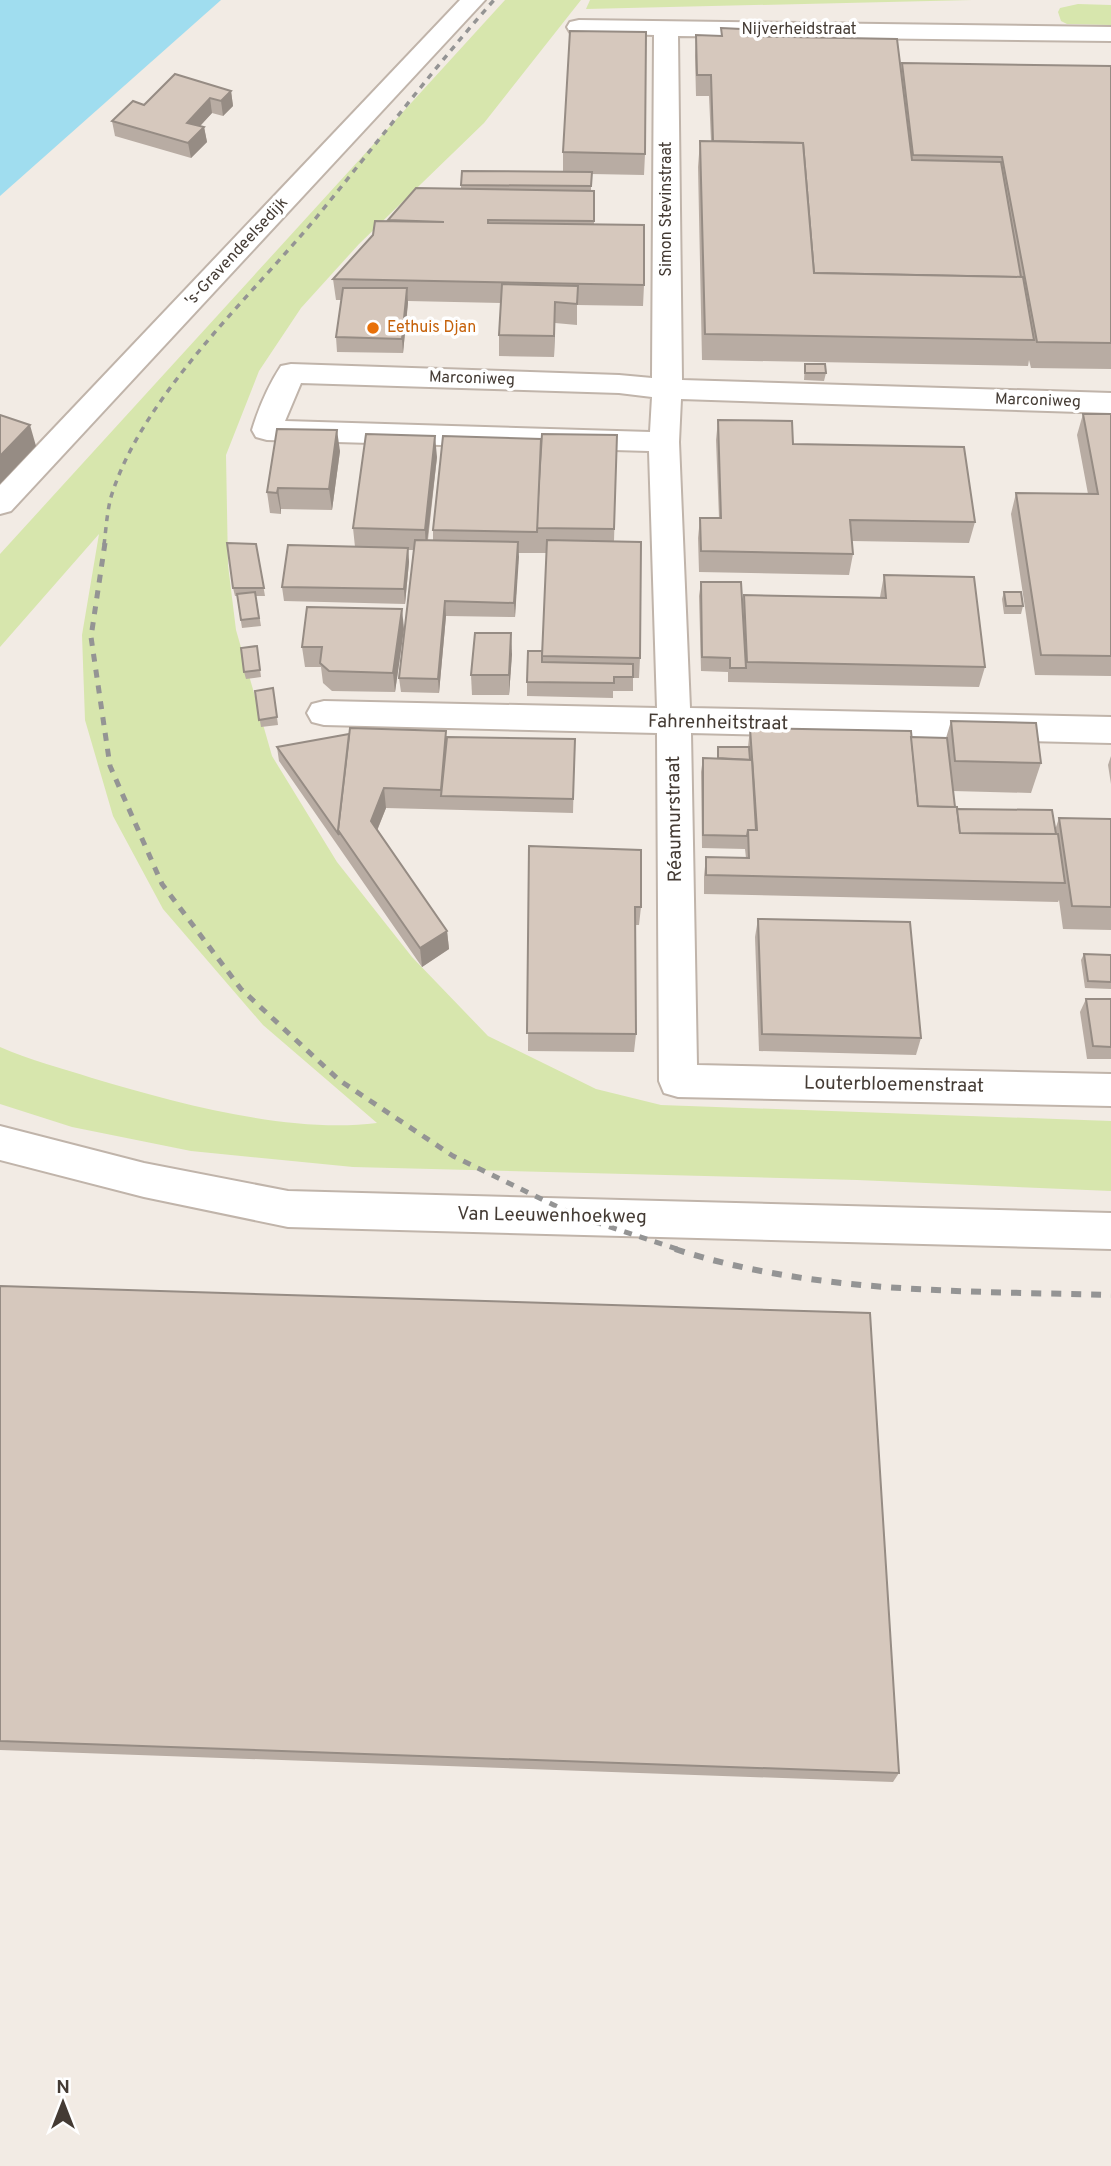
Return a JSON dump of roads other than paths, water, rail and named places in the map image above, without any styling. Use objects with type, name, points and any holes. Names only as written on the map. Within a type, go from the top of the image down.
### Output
[{"type":"street","name":"'s-Gravendeelsedijk","points":[[0,503],[474,0]]},
{"type":"street","name":"Nijverheidstraat","points":[[579,27],[934,31],[1023,21],[1111,34]]},
{"type":"street","name":"Simon Stevinstraat","points":[[666,29],[667,389]]},
{"type":"street","name":"Marconiweg","points":[[664,443],[267,430],[276,402],[291,373],[620,384],[667,389],[1111,403]]},
{"type":"street","name":"Réaumurstraat","points":[[667,389],[664,443],[674,723],[678,1081]]},
{"type":"street","name":"Fahrenheitstraat","points":[[324,713],[674,723],[1111,730]]},
{"type":"street","name":"Louterbloemenstraat","points":[[678,1081],[1111,1090]]},
{"type":"street","name":"Van Leeuwenhoekweg","points":[[0,1143],[131,1177],[288,1209],[1111,1231]]},
{"type":"water","points":[[0,0],[221,0],[0,196]]},
{"type":"railway","points":[[104,545],[111,497],[126,459],[147,421],[173,384],[320,213],[494,0]]},
{"type":"railway","points":[[105,543],[91,637],[110,766],[162,884],[241,989],[339,1080],[453,1156],[574,1215],[680,1250]]},
{"type":"railway","points":[[675,1249],[727,1264],[836,1282],[946,1291],[1111,1295]]},
{"type":"place","name":"Eethuis Djan","points":[[373,328]]}]
